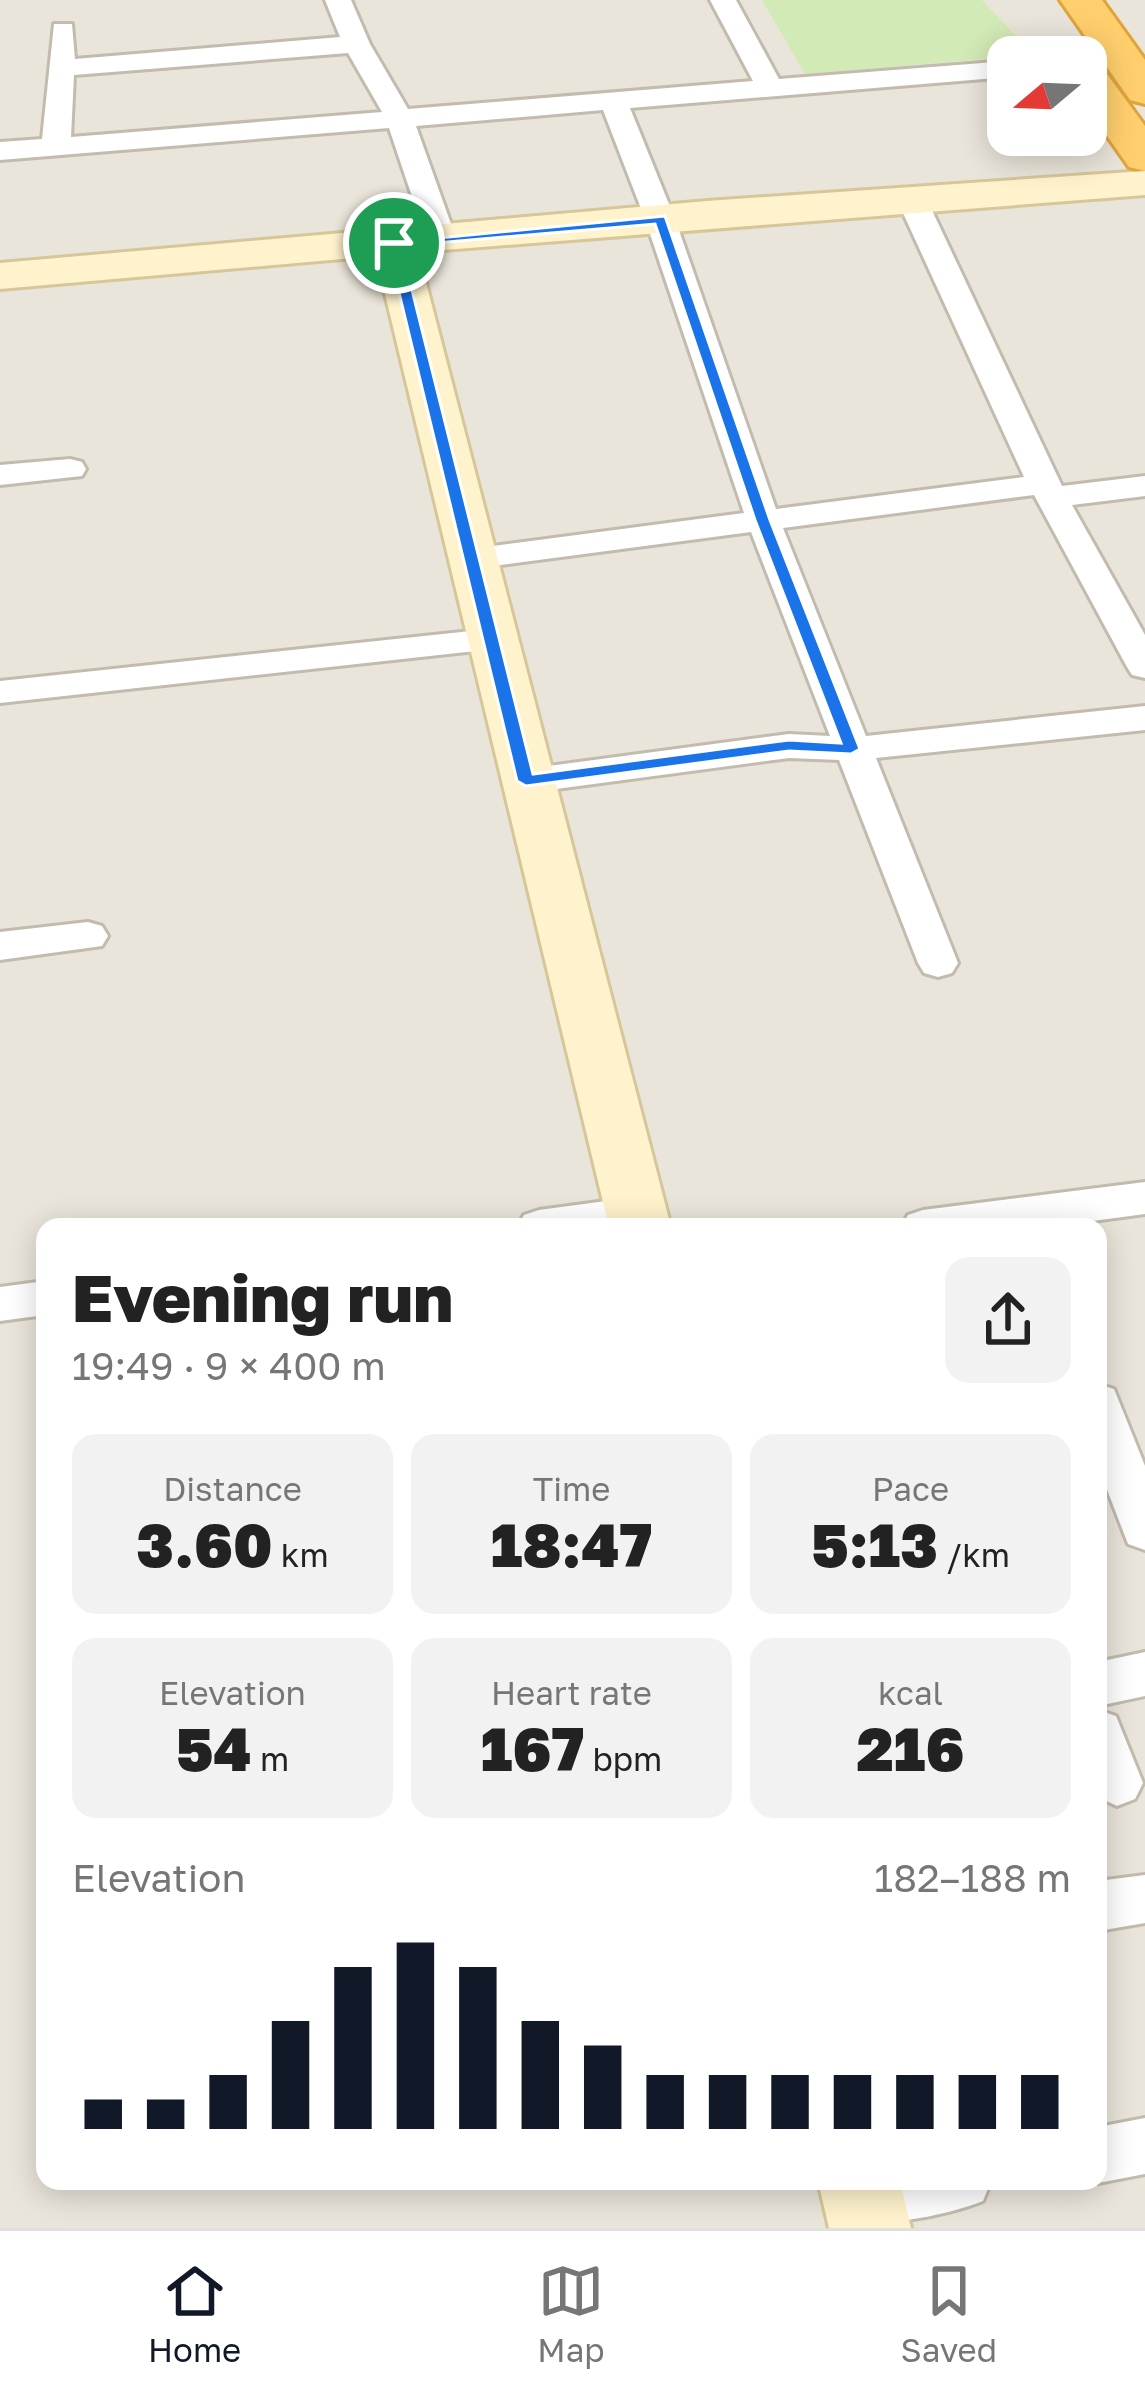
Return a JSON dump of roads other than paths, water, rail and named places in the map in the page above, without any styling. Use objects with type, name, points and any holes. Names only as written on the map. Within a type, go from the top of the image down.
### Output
[{"type":"highway","points":[[1060,3],[1068,36]]},
{"type":"highway","points":[[1060,3],[1125,70],[1145,157]]},
{"type":"street","points":[[338,0],[356,44],[400,119],[470,559],[637,1218]]},
{"type":"street","points":[[723,0],[770,88]]},
{"type":"street","points":[[56,146],[63,30]]},
{"type":"street","points":[[60,68],[356,44]]},
{"type":"street","points":[[0,151],[987,71]]},
{"type":"street","points":[[613,101],[660,219],[763,520],[938,963]]},
{"type":"street","points":[[0,275],[1145,183]]},
{"type":"street","points":[[913,202],[1048,490],[1145,667]]},
{"type":"street","points":[[0,475],[70,469]]},
{"type":"street","points":[[470,559],[763,520],[1048,490],[1145,486]]},
{"type":"street","points":[[0,692],[490,640]]},
{"type":"street","points":[[526,781],[789,746],[851,749],[1145,718]]},
{"type":"street","points":[[0,946],[88,936]]},
{"type":"street","points":[[1041,1218],[1145,1198]]},
{"type":"street","points":[[0,1304],[36,1299]]},
{"type":"street","points":[[1107,1437],[1125,1506]]},
{"type":"street","points":[[1107,1682],[1145,1674]]},
{"type":"street","points":[[1107,1756],[1117,1783]]},
{"type":"street","points":[[1107,1905],[1145,1899]]},
{"type":"street","points":[[1107,2153],[1145,2146]]},
{"type":"street","points":[[864,2203],[922,2190]]}]
